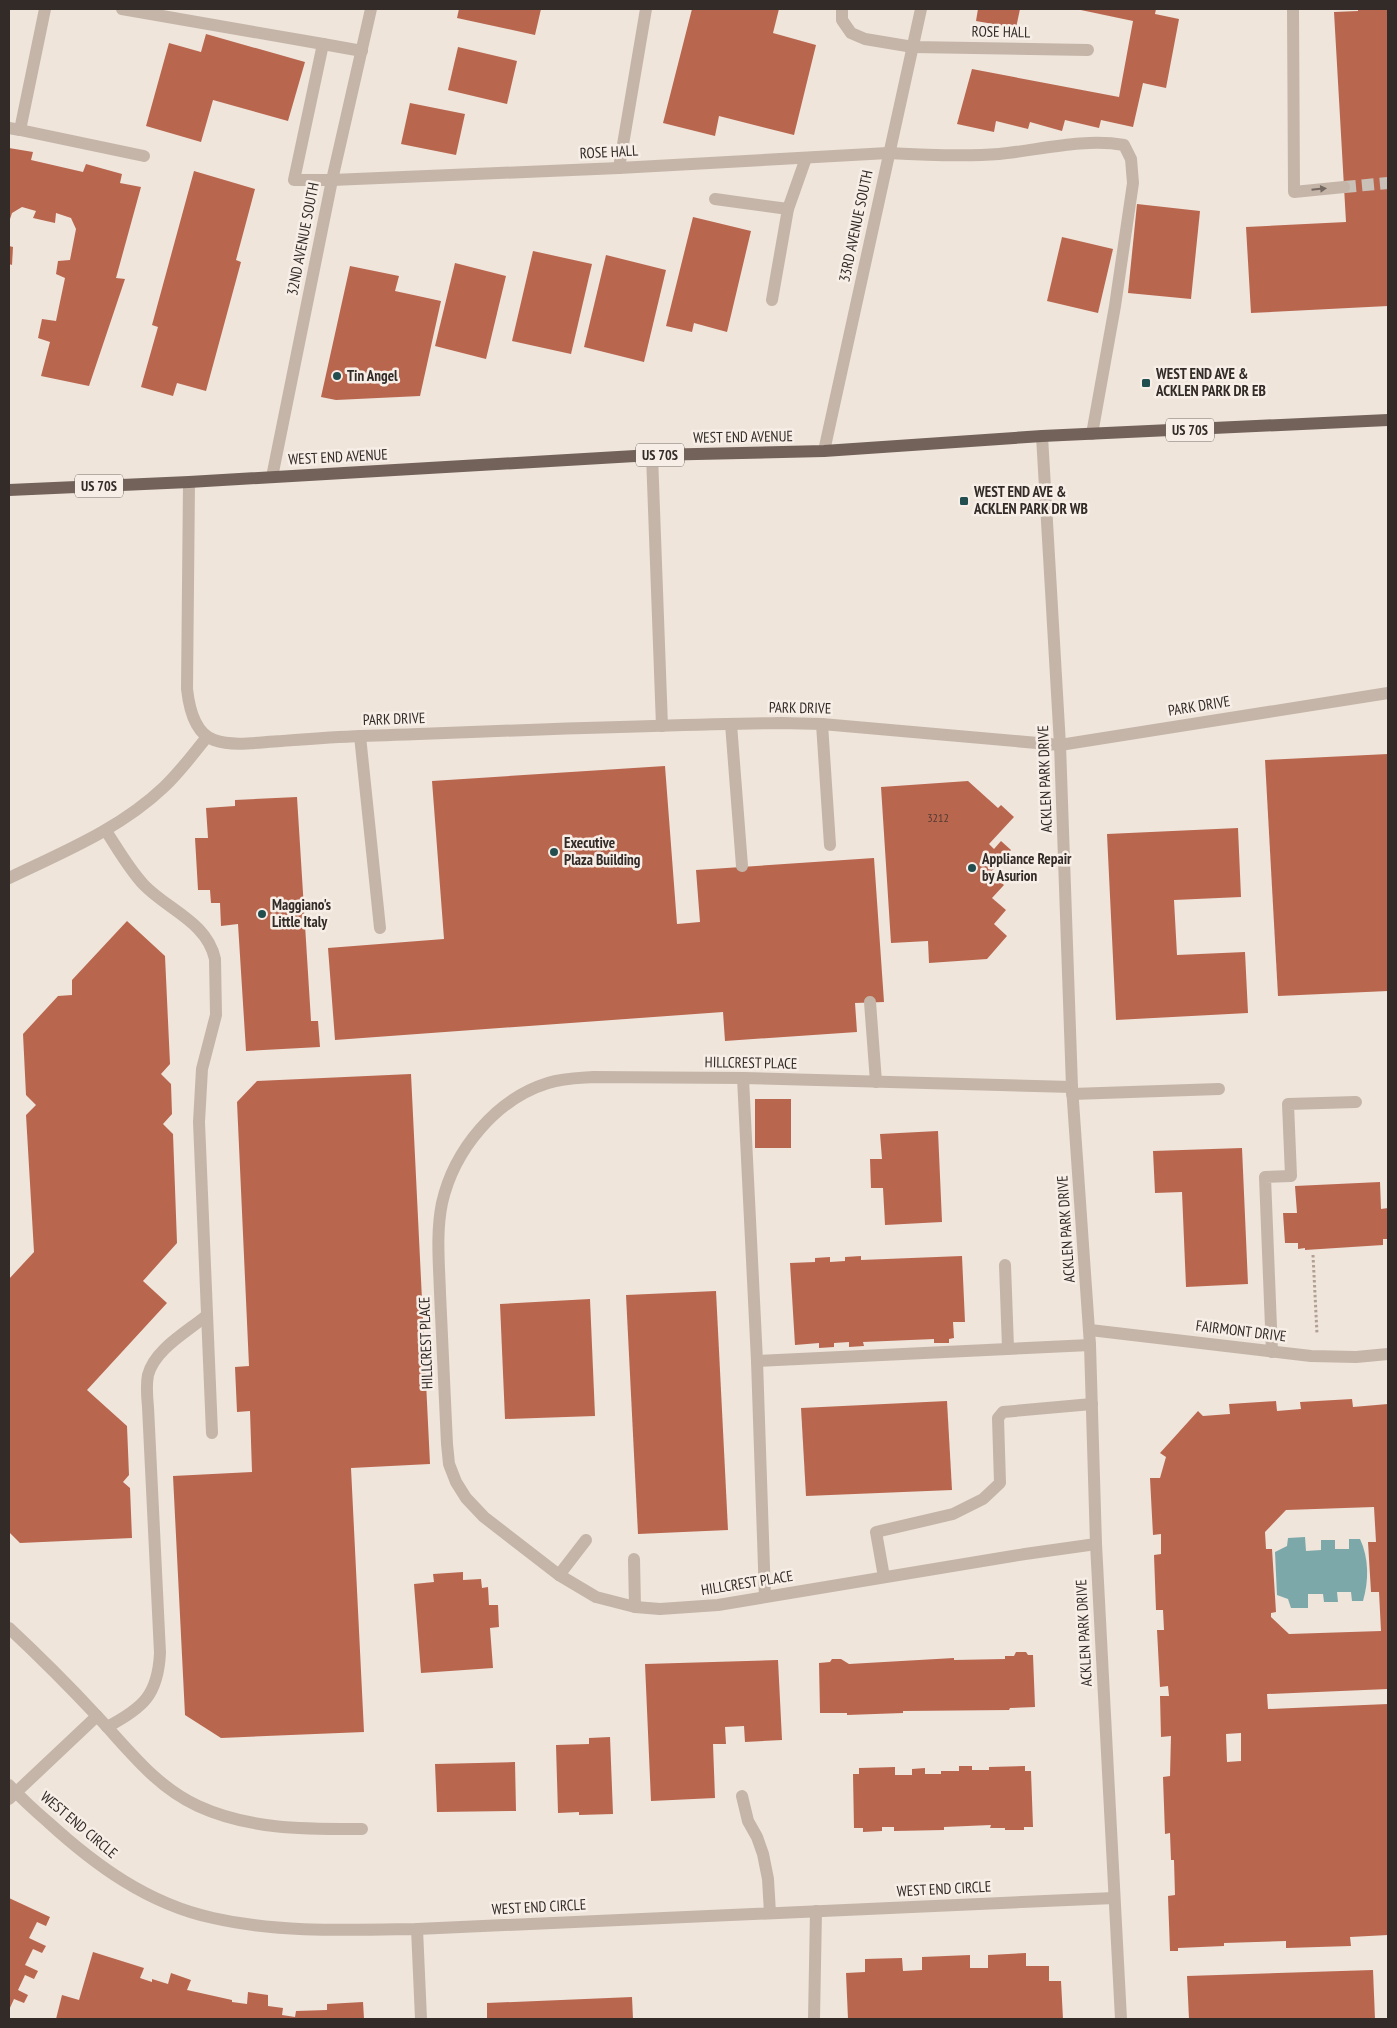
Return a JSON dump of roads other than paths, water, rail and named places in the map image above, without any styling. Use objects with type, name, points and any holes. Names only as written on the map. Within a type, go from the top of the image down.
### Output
[{"type":"main road","name":"WEST END AVENUE","points":[[9,490],[190,482],[652,455],[824,451],[1042,436],[1388,420]]},
{"type":"street","points":[[45,9],[14,129],[144,156]]},
{"type":"street","points":[[122,9],[362,51]]},
{"type":"street","name":"32ND AVENUE SOUTH","points":[[272,477],[332,180],[371,9]]},
{"type":"street","points":[[619,168],[646,9]]},
{"type":"street","name":"ROSE HALL","points":[[842,9],[842,20],[851,33],[866,39],[913,47],[1088,50]]},
{"type":"street","name":"33RD AVENUE SOUTH","points":[[824,451],[921,9]]},
{"type":"street","points":[[1293,9],[1294,192],[1344,187]]},
{"type":"street","name":"ROSE HALL","points":[[323,44],[294,180],[619,168],[888,153],[917,155],[996,154],[1104,142],[1124,145],[1131,158],[1133,183],[1092,434]]},
{"type":"street","points":[[772,300],[788,209],[806,158]]},
{"type":"street","points":[[715,199],[788,209]]},
{"type":"street","name":"ACKLEN PARK DRIVE","points":[[1042,436],[1060,745],[1072,1091],[1090,1330],[1096,1544],[1121,2019]]},
{"type":"street","points":[[652,455],[662,726]]},
{"type":"street","points":[[9,878],[106,831],[163,788],[207,737],[202,732],[191,712],[187,689],[190,482]]},
{"type":"street","name":"PARK DRIVE","points":[[207,737],[214,740],[236,743],[360,736],[662,726],[822,724],[1060,745],[1388,693]]},
{"type":"street","points":[[731,724],[742,866]]},
{"type":"street","points":[[822,724],[830,845]]},
{"type":"street","points":[[360,736],[380,928]]},
{"type":"street","points":[[106,831],[143,883],[155,896],[192,922],[203,933],[213,951],[217,989],[216,1015],[202,1069],[199,1122],[212,1433]]},
{"type":"street","points":[[870,1002],[876,1082]]},
{"type":"street","name":"HILLCREST PLACE","points":[[1096,1544],[718,1605],[660,1609],[635,1607],[596,1597],[559,1575],[484,1517],[461,1490],[449,1464],[439,1249],[442,1204],[449,1179],[467,1146],[494,1115],[530,1090],[569,1078],[743,1078],[1072,1091],[1219,1089]]},
{"type":"street","points":[[743,1078],[757,1361],[765,1597]]},
{"type":"street","points":[[1272,1352],[1265,1177],[1291,1176],[1288,1104],[1356,1102]]},
{"type":"street","points":[[1005,1265],[1008,1348]]},
{"type":"street","points":[[107,1727],[136,1710],[148,1698],[154,1687],[159,1670],[160,1653],[148,1374],[153,1363],[162,1353],[206,1316]]},
{"type":"street","name":"FAIRMONT DRIVE","points":[[1090,1330],[1318,1356],[1356,1357],[1388,1354]]},
{"type":"street","points":[[757,1361],[1090,1345]]},
{"type":"street","points":[[884,1577],[876,1532],[953,1514],[983,1499],[1000,1483],[998,1418],[1003,1412],[1092,1404]]},
{"type":"street","points":[[559,1575],[586,1540]]},
{"type":"street","points":[[634,1560],[635,1607]]},
{"type":"street","points":[[9,1628],[46,1662],[154,1778],[174,1793],[198,1806],[252,1823],[314,1830],[362,1830]]},
{"type":"street","points":[[11,1792],[97,1716]]},
{"type":"street","name":"WEST END CIRCLE","points":[[11,1792],[101,1867],[158,1900],[182,1909],[228,1921],[278,1927],[351,1930],[417,1929],[1114,1898]]},
{"type":"street","points":[[742,1796],[748,1821],[758,1838],[763,1854],[768,1879],[770,1913]]},
{"type":"street","points":[[814,2019],[816,1911]]},
{"type":"street","points":[[417,1929],[421,2019]]},
{"type":"water","points":[[1305,1537],[1306,1551],[1321,1550],[1321,1540],[1335,1540],[1335,1549],[1349,1549],[1349,1539],[1360,1539],[1365,1554],[1367,1570],[1363,1601],[1352,1601],[1351,1592],[1337,1592],[1338,1602],[1324,1602],[1323,1594],[1308,1594],[1308,1608],[1291,1608],[1288,1599],[1277,1595],[1275,1552],[1287,1546],[1288,1538]]},
{"type":"tunnel","points":[[1344,187],[1388,183]]},
{"type":"place","name":"Tin Angel","points":[[337,376]]},
{"type":"place","name":"WEST END AVE & ACKLEN PARK DR EB","points":[[1146,383]]},
{"type":"place","name":"WEST END AVE & ACKLEN PARK DR WB","points":[[964,501]]},
{"type":"place","name":"Executive Plaza Building","points":[[554,852]]},
{"type":"place","name":"Appliance Repair by Asurion","points":[[972,868]]},
{"type":"place","name":"Maggiano's Little Italy","points":[[262,914]]}]
